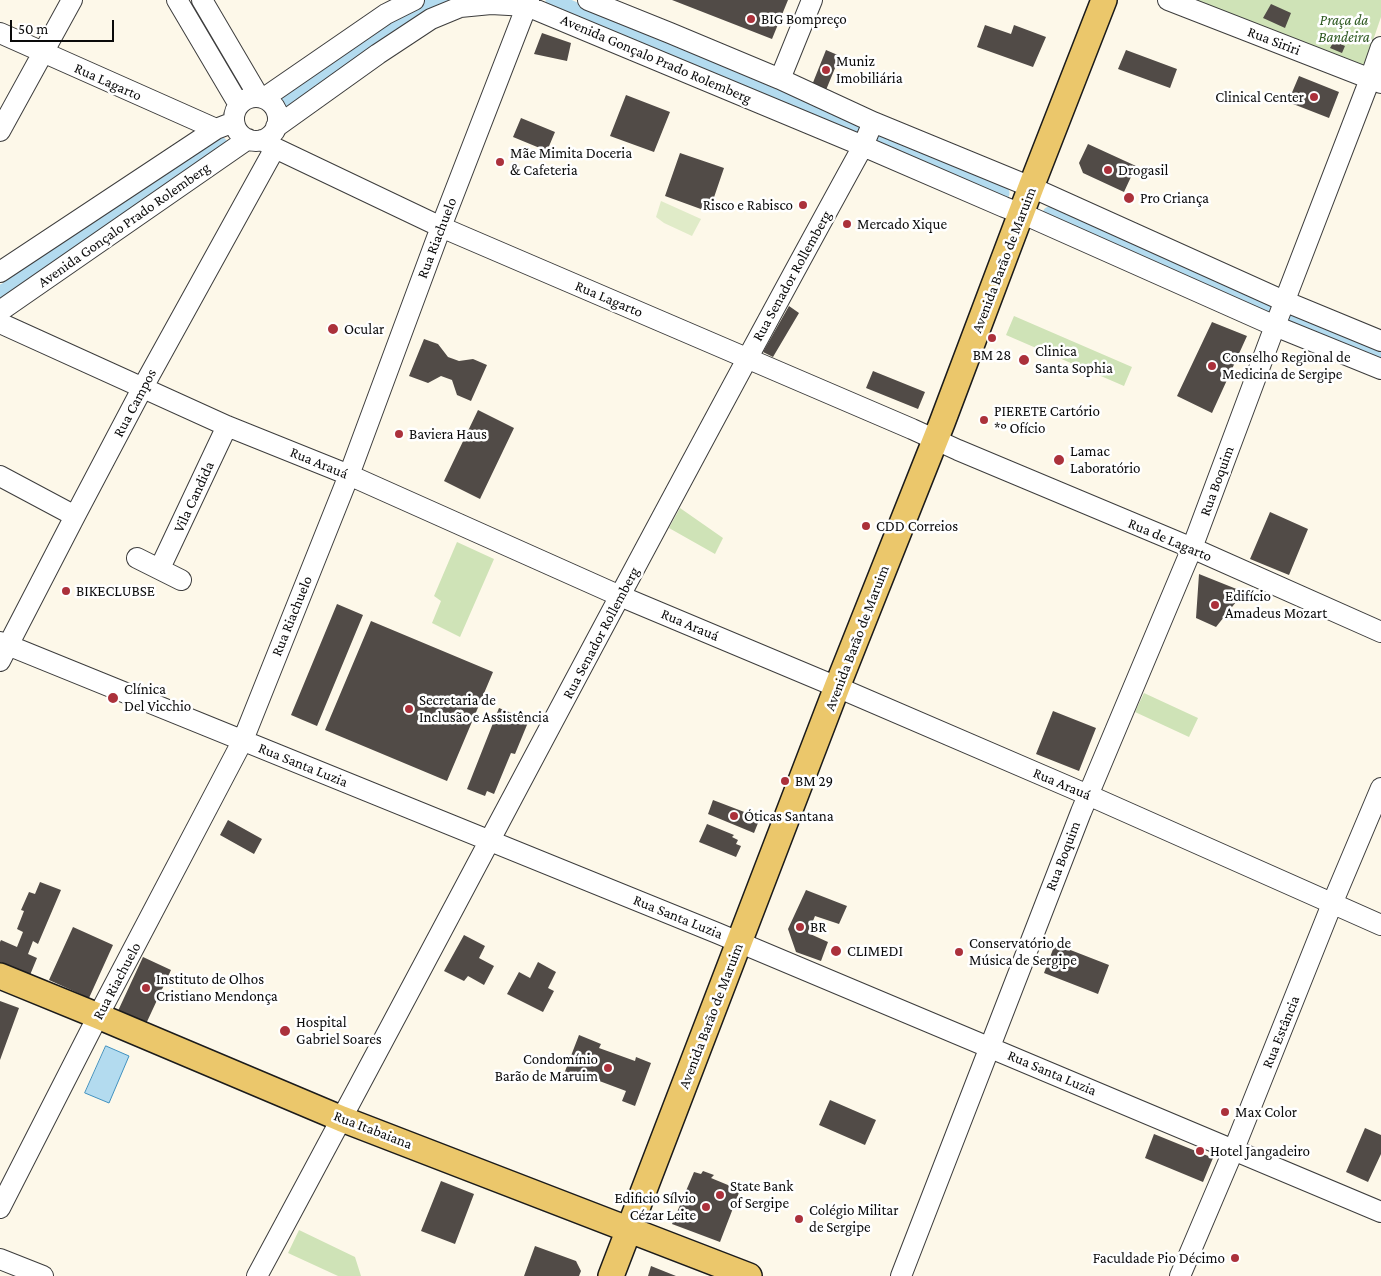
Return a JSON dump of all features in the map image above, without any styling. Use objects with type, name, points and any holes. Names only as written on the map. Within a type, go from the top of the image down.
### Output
[{"type":"main road","name":"Avenida Barão de Maruim","points":[[611,1276],[935,439],[1026,216],[1104,0]]},
{"type":"main road","name":"Rua Itabaiana","points":[[0,976],[342,1119],[749,1276]]},
{"type":"street","points":[[0,130],[72,0]]},
{"type":"street","points":[[177,0],[230,119],[239,133],[265,139],[278,119],[272,103],[262,98],[248,98],[230,119]]},
{"type":"street","points":[[202,0],[262,98]]},
{"type":"street","points":[[262,98],[382,7],[414,0]]},
{"type":"street","name":"Avenida Gonçalo Prado Rolemberg","points":[[588,0],[670,32],[780,79],[868,134],[1026,216],[1280,313]]},
{"type":"street","points":[[780,79],[812,0]]},
{"type":"street","name":"Rua Siriri","points":[[1168,0],[1376,81]]},
{"type":"street","name":"Avenida Gonçalo Prado Rolemberg","points":[[0,311],[265,139],[378,54],[431,19],[460,7],[528,3],[868,134],[1035,189],[1280,313]]},
{"type":"street","name":"Rua Riachuelo","points":[[0,1208],[242,740],[349,475],[441,227],[528,3]]},
{"type":"street","name":"Rua Lagarto","points":[[0,34],[43,53],[230,119]]},
{"type":"street","name":"Rua Boquim","points":[[901,1276],[1088,795],[1192,548],[1280,313],[1376,81],[1381,47]]},
{"type":"street","name":"Avenida Gonçalo Prado Rolemberg","points":[[0,272],[230,119]]},
{"type":"street","name":"Rua Senador Rollemberg","points":[[257,1276],[746,358],[868,134]]},
{"type":"street","name":"Rua Lagarto","points":[[265,139],[441,227],[958,450]]},
{"type":"street","name":"Rua Campos","points":[[3,649],[143,388],[265,139]]},
{"type":"street","points":[[1280,313],[1381,341]]},
{"type":"street","points":[[1280,313],[1381,369]]},
{"type":"street","name":"Rua Arauá","points":[[0,323],[227,426],[349,475],[620,596],[838,687],[1088,795],[1381,925]]},
{"type":"street","name":"Vila Candida","points":[[160,568],[227,426]]},
{"type":"street","name":"Rua de Lagarto","points":[[958,450],[1192,548],[1381,632]]},
{"type":"street","points":[[0,476],[75,516]]},
{"type":"street","points":[[137,558],[181,580]]},
{"type":"street","name":"Rua Santa Luzia","points":[[3,649],[242,740],[740,942],[1381,1212]]},
{"type":"street","name":"Rua Estância","points":[[1180,1276],[1234,1149],[1332,904],[1381,788]]},
{"type":"street","points":[[0,1259],[43,1276]]},
{"type":"green space","name":"Praça da Bandeira","points":[[1194,0],[1381,0],[1381,17],[1364,67]]},
{"type":"green space","points":[[661,201],[701,219],[692,236],[664,223],[656,217]]},
{"type":"green space","points":[[1014,316],[1132,367],[1124,386],[1006,335]]},
{"type":"green space","points":[[680,508],[723,538],[715,554],[669,528]]},
{"type":"green space","points":[[457,542],[494,559],[460,637],[432,623],[441,601],[434,596]]},
{"type":"green space","points":[[1144,693],[1198,718],[1189,737],[1135,712]]},
{"type":"green space","points":[[299,1230],[355,1257],[361,1276],[338,1276],[288,1253]]},
{"type":"water","points":[[106,1046],[129,1056],[109,1103],[85,1093]]},
{"type":"building","name":"BIG Bompreço","points":[[672,0],[788,0],[772,39]]},
{"type":"building","points":[[1271,4],[1291,13],[1285,28],[1263,18]]},
{"type":"building","points":[[985,25],[1011,34],[1014,25],[1046,37],[1033,67],[977,47]]},
{"type":"building","points":[[542,33],[571,43],[567,61],[534,54]]},
{"type":"building","points":[[1334,41],[1345,46],[1342,53],[1330,48]]},
{"type":"building","name":"Muniz Imobiliária","points":[[826,50],[840,56],[826,90],[812,85]]},
{"type":"building","points":[[1126,50],[1177,69],[1170,88],[1118,69]]},
{"type":"building","name":"Clinical Center","points":[[1299,76],[1339,92],[1329,118],[1288,102]]},
{"type":"building","points":[[626,95],[670,112],[654,152],[610,136]]},
{"type":"building","points":[[521,118],[555,132],[547,151],[513,137]]},
{"type":"building","name":"Drogasil","points":[[1088,144],[1136,166],[1124,192],[1083,173],[1079,163]]},
{"type":"building","points":[[680,153],[724,168],[709,212],[665,196]]},
{"type":"building","points":[[789,306],[799,313],[773,357],[763,352]]},
{"type":"building","name":"Conselho Regional de Medicina de Sergipe","points":[[1212,322],[1247,336],[1212,413],[1177,396]]},
{"type":"building","points":[[424,339],[438,344],[448,357],[459,361],[473,359],[487,365],[471,401],[457,395],[452,380],[441,376],[428,383],[409,376]]},
{"type":"building","points":[[873,371],[925,392],[918,409],[866,388]]},
{"type":"building","points":[[478,410],[514,428],[480,499],[444,481]]},
{"type":"building","points":[[1270,512],[1308,529],[1289,575],[1250,559]]},
{"type":"building","name":"Edifício Amadeus Mozart","points":[[1199,574],[1244,592],[1216,627],[1196,618]]},
{"type":"building","points":[[337,604],[363,615],[317,726],[291,715]]},
{"type":"building","points":[[371,621],[493,672],[447,781],[325,730]]},
{"type":"building","points":[[499,708],[529,720],[515,754],[511,753],[494,794],[487,791],[485,796],[467,789]]},
{"type":"building","points":[[1053,711],[1096,728],[1079,771],[1036,754]]},
{"type":"building","name":"Óticas Santana","points":[[713,800],[760,818],[754,833],[708,814]]},
{"type":"building","points":[[228,820],[262,839],[254,854],[220,835]]},
{"type":"building","points":[[707,824],[734,835],[732,837],[738,840],[736,844],[741,846],[736,857],[699,842]]},
{"type":"building","points":[[40,882],[61,890],[38,944],[33,941],[28,954],[37,958],[30,975],[0,962],[0,942],[1,940],[17,947],[23,932],[17,929],[24,911],[21,910],[29,892],[35,894]]},
{"type":"building","name":"BR","points":[[806,890],[847,906],[839,924],[815,916],[808,933],[828,942],[821,961],[796,952],[788,929]]},
{"type":"building","points":[[73,927],[113,945],[89,998],[49,980]]},
{"type":"building","points":[[464,935],[485,946],[479,958],[494,966],[484,985],[468,976],[464,981],[444,971]]},
{"type":"building","points":[[1055,944],[1109,965],[1098,994],[1044,973]]},
{"type":"building","name":"Instituto de Olhos Cristiano Mendonça","points":[[143,957],[171,970],[145,1026],[117,1013]]},
{"type":"building","points":[[538,962],[556,972],[548,988],[554,991],[543,1012],[507,994],[519,972],[530,978]]},
{"type":"building","points":[[0,1001],[19,1008],[0,1060]]},
{"type":"building","name":"Condomínio Barão de Maruim","points":[[579,1035],[601,1044],[599,1048],[635,1061],[636,1057],[651,1063],[635,1106],[622,1101],[626,1091],[586,1076],[580,1080],[564,1074]]},
{"type":"building","points":[[830,1100],[876,1120],[865,1145],[819,1125]]},
{"type":"building","points":[[1365,1128],[1381,1135],[1381,1154],[1368,1182],[1346,1172]]},
{"type":"building","points":[[1154,1134],[1213,1158],[1203,1182],[1145,1158]]},
{"type":"building","name":"Edificio Sílvio Cézar Leite","points":[[703,1171],[714,1175],[711,1178],[740,1190],[720,1242],[672,1224],[694,1172],[701,1174]]},
{"type":"building","points":[[441,1181],[474,1194],[455,1244],[421,1231]]},
{"type":"building","points":[[535,1246],[576,1261],[581,1271],[579,1276],[524,1276]]},
{"type":"building","points":[[651,1266],[676,1276],[648,1276]]},
{"type":"waterway","points":[[287,99],[388,27],[441,0]]},
{"type":"waterway","points":[[553,0],[1002,193]]},
{"type":"waterway","points":[[0,293],[95,225],[220,144]]},
{"type":"waterway","points":[[1050,214],[1381,352]]},
{"type":"place","name":"BIG Bompreço","points":[[751,19]]},
{"type":"place","name":"Muniz Imobiliária","points":[[826,70]]},
{"type":"place","name":"Clinical Center","points":[[1314,97]]},
{"type":"place","name":"Mãe Mimita Doceria & Cafeteria","points":[[500,162]]},
{"type":"place","name":"Drogasil","points":[[1108,170]]},
{"type":"place","name":"Pro Criança","points":[[1129,198]]},
{"type":"place","name":"Risco e Rabisco","points":[[803,205]]},
{"type":"place","name":"Mercado Xique","points":[[847,224]]},
{"type":"place","name":"Ocular","points":[[333,329]]},
{"type":"place","name":"BM 28","points":[[992,338]]},
{"type":"place","name":"Clinica Santa Sophia","points":[[1024,360]]},
{"type":"place","name":"Conselho Regional de Medicina de Sergipe","points":[[1212,366]]},
{"type":"place","name":"PIERETE Cartório *º Ofício","points":[[984,420]]},
{"type":"place","name":"Baviera Haus","points":[[399,434]]},
{"type":"place","name":"Lamac Laboratório","points":[[1059,460]]},
{"type":"place","name":"CDD Correios","points":[[866,526]]},
{"type":"place","name":"BIKECLUBSE","points":[[66,591]]},
{"type":"place","name":"Edifício Amadeus Mozart","points":[[1215,605]]},
{"type":"place","name":"Clínica Del Vicchio","points":[[113,698]]},
{"type":"place","name":"Secretaria de Inclusão e Assistência","points":[[409,709]]},
{"type":"place","name":"BM 29","points":[[785,781]]},
{"type":"place","name":"Óticas Santana","points":[[734,816]]},
{"type":"place","name":"BR","points":[[800,927]]},
{"type":"place","name":"CLIMEDI","points":[[836,951]]},
{"type":"place","name":"Conservatório de Música de Sergipe","points":[[959,952]]},
{"type":"place","name":"Instituto de Olhos Cristiano Mendonça","points":[[146,988]]},
{"type":"place","name":"Hospital Gabriel Soares","points":[[285,1031]]},
{"type":"place","name":"Condomínio Barão de Maruim","points":[[608,1068]]},
{"type":"place","name":"Max Color","points":[[1225,1112]]},
{"type":"place","name":"Hotel Jangadeiro","points":[[1200,1151]]},
{"type":"place","name":"State Bank of Sergipe","points":[[720,1195]]},
{"type":"place","name":"Edificio Sílvio Cézar Leite","points":[[706,1207]]},
{"type":"place","name":"Colégio Militar de Sergipe","points":[[799,1219]]},
{"type":"place","name":"Faculdade Pio Décimo","points":[[1235,1258]]}]
